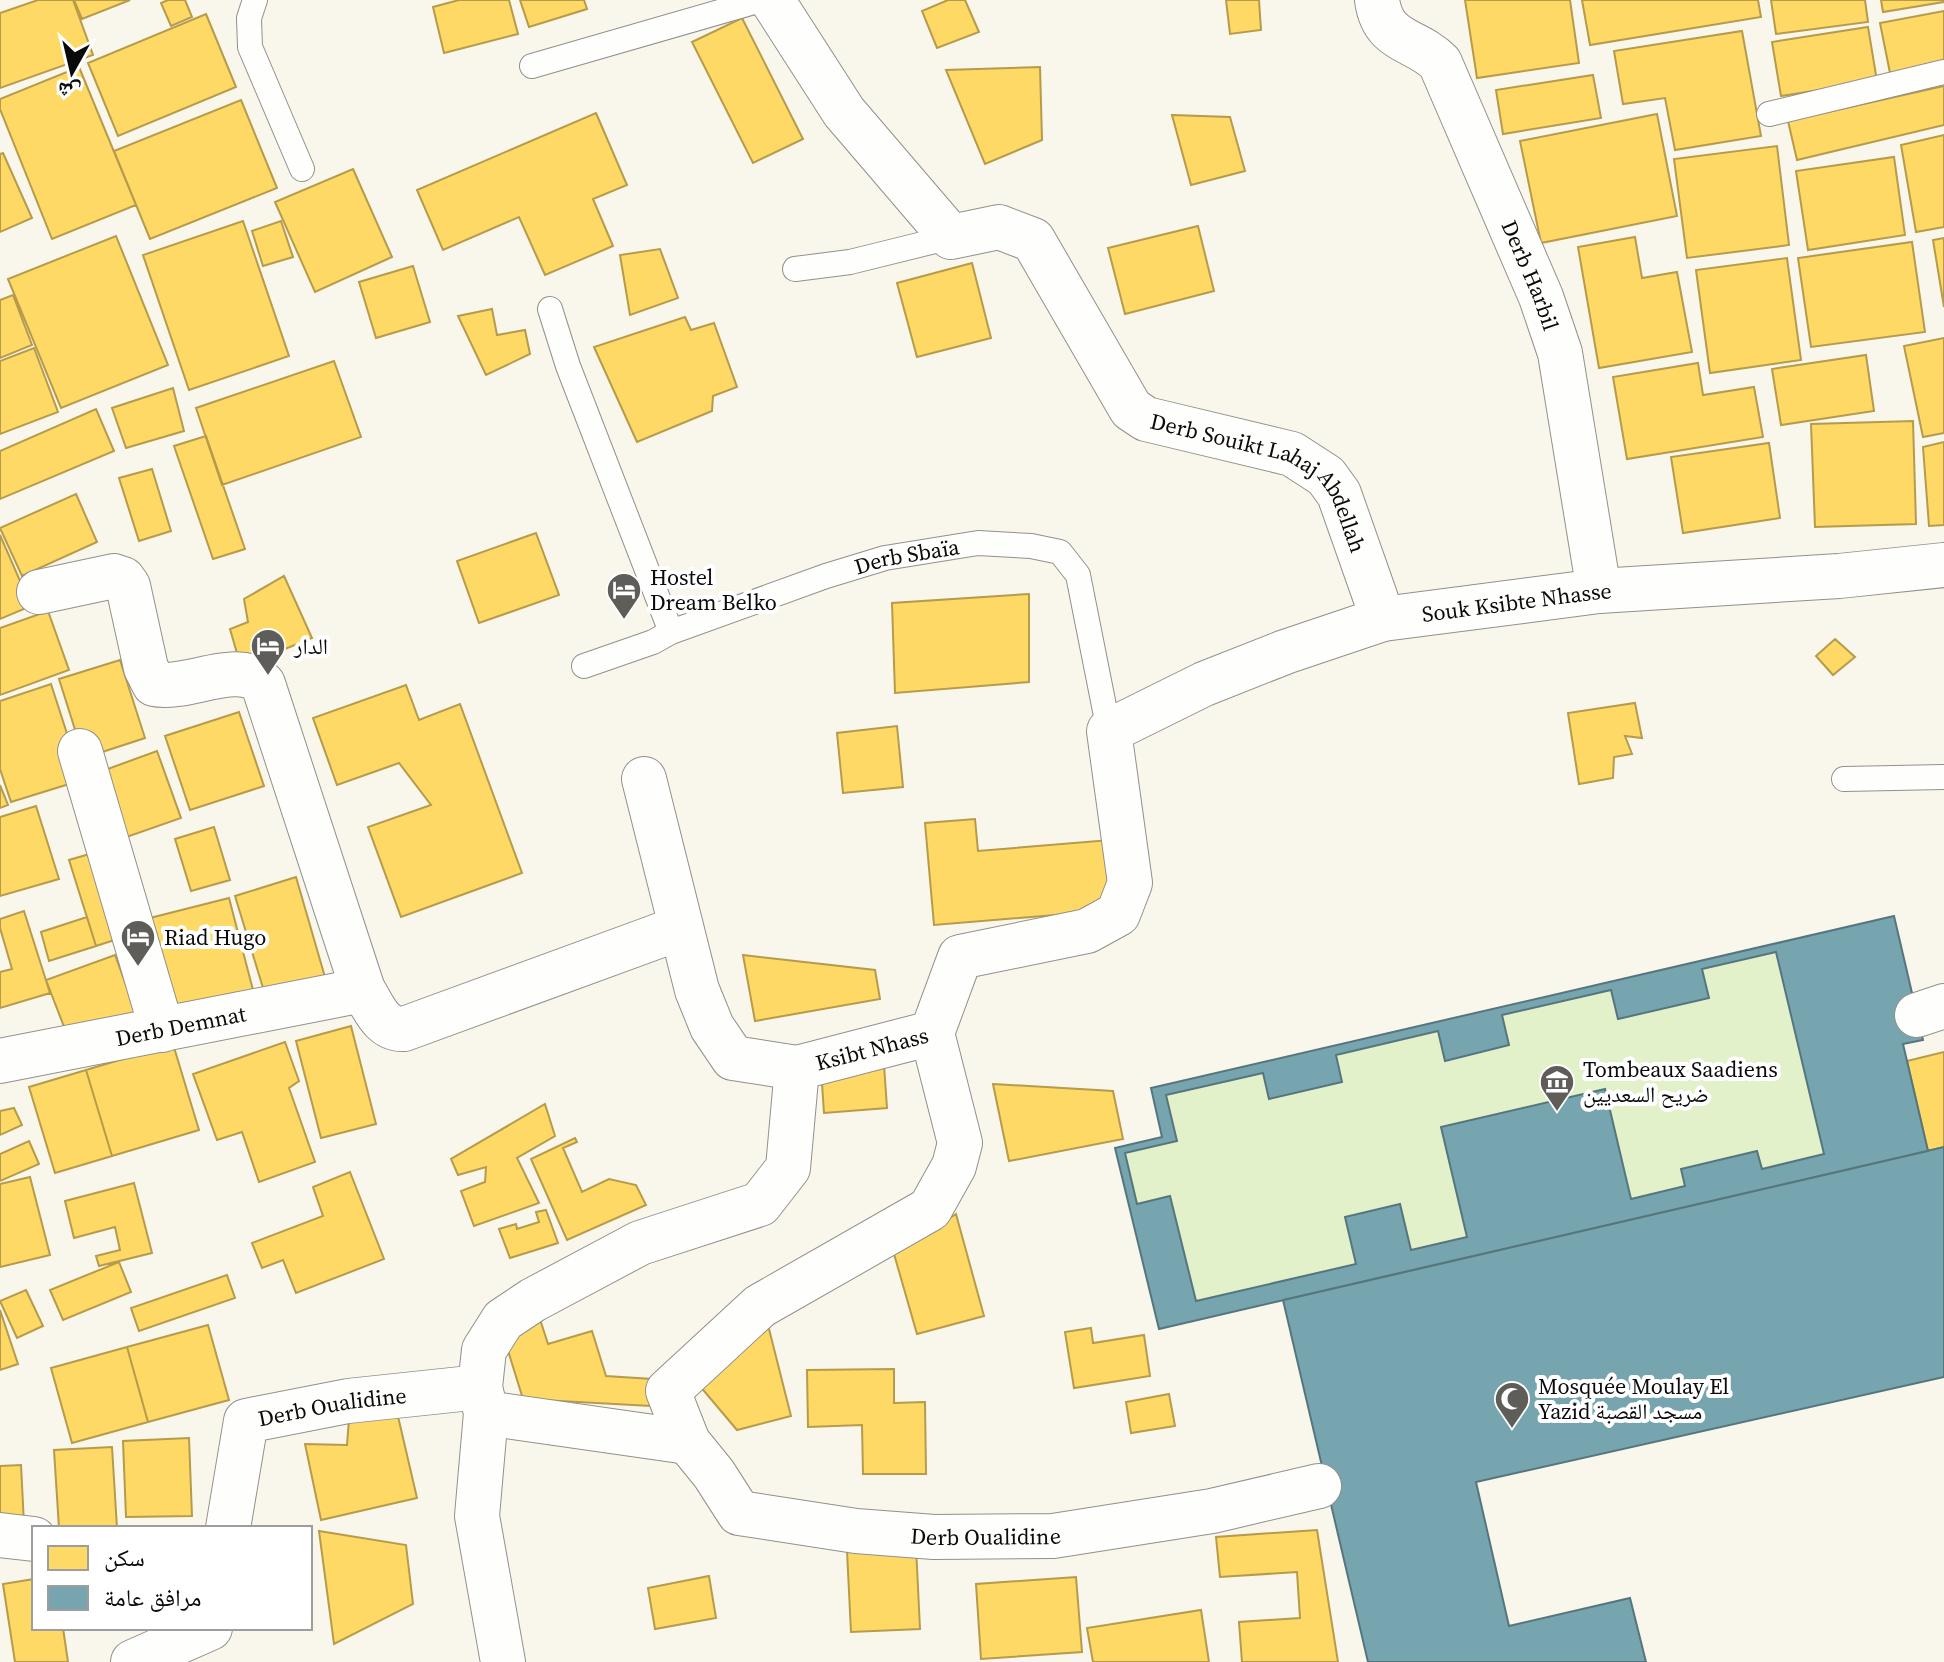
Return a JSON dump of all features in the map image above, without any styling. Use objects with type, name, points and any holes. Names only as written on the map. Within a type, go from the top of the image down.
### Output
[{"type":"street","points":[[772,0],[844,112],[951,237]]},
{"type":"street","name":"Derb Harbil","points":[[1377,0],[1388,30],[1401,41],[1428,50],[1440,63],[1541,297],[1560,353],[1599,591]]},
{"type":"street","name":"Derb Souikt Lahaj Abdellah","points":[[951,237],[999,227],[1033,240],[1131,409],[1146,419],[1292,454],[1326,476],[1339,494],[1383,619]]},
{"type":"street","name":"Souk Ksibte Nhasse","points":[[1109,731],[1204,684],[1285,652],[1383,619],[1599,591],[1839,576],[1944,565]]},
{"type":"street","points":[[39,592],[114,576],[123,579],[128,586],[146,668],[154,684],[169,687],[238,673],[255,676],[263,684],[363,990],[383,1023],[394,1029],[404,1029],[680,928]]},
{"type":"street","name":"Ksibt Nhass","points":[[483,1383],[503,1320],[533,1300],[640,1243],[760,1204],[788,1168],[797,1068],[932,1033],[960,957],[1087,931],[1118,914],[1130,883],[1109,731]]},
{"type":"street","points":[[80,751],[162,1030]]},
{"type":"street","points":[[644,779],[680,928],[697,990],[712,1027],[733,1058],[797,1068]]},
{"type":"street","name":"Derb Demnat","points":[[0,1061],[363,990]]},
{"type":"street","name":"Derb Oualidine","points":[[932,1033],[960,1143],[954,1166],[930,1209],[760,1306],[668,1391],[688,1442],[714,1474],[739,1513],[856,1531],[934,1537],[1053,1536],[1212,1511],[1319,1486]]},
{"type":"street","points":[[483,1383],[477,1516],[503,1662]]},
{"type":"street","name":"Derb Oualidine","points":[[228,1526],[246,1421],[348,1401],[483,1383],[688,1442]]},
{"type":"street","points":[[0,1535],[32,1539]]},
{"type":"street","points":[[133,1662],[205,1630]]},
{"type":"lane","points":[[255,0],[249,18],[250,47],[302,169]]},
{"type":"lane","points":[[532,66],[761,0]]},
{"type":"lane","points":[[1769,114],[1944,72]]},
{"type":"lane","points":[[795,269],[850,262],[951,237]]},
{"type":"lane","points":[[550,309],[568,366],[671,632]]},
{"type":"lane","name":"Derb Sbaïa","points":[[584,666],[826,576],[885,558],[978,543],[1031,546],[1060,552],[1078,575],[1109,731]]},
{"type":"lane","points":[[1844,779],[1944,777]]},
{"type":"green space","points":[[1776,952],[1824,1154],[1762,1169],[1757,1151],[1682,1169],[1685,1186],[1631,1199],[1605,1089],[1442,1127],[1467,1237],[1411,1250],[1400,1204],[1346,1217],[1356,1264],[1196,1301],[1170,1197],[1137,1204],[1125,1153],[1177,1141],[1166,1095],[1438,1031],[1446,1060],[1509,1045],[1502,1015],[1611,990],[1619,1019],[1708,999],[1702,969]]},
{"type":"building: سكن","points":[[38,0],[73,0],[93,55],[0,88],[0,13]]},
{"type":"building: سكن","points":[[74,0],[130,0],[82,19]]},
{"type":"building: سكن","points":[[185,0],[192,17],[171,26],[161,3]]},
{"type":"building: سكن","points":[[459,0],[509,0],[518,34],[444,53],[433,7]]},
{"type":"building: سكن","points":[[520,0],[584,0],[587,9],[529,27]]},
{"type":"building: سكن","points":[[948,0],[965,0],[979,32],[937,48],[922,11]]},
{"type":"building: سكن","points":[[1226,0],[1259,0],[1261,30],[1230,34]]},
{"type":"building: سكن","points":[[1465,0],[1570,0],[1579,63],[1477,78]]},
{"type":"building: سكن","points":[[1582,0],[1758,0],[1761,17],[1590,45]]},
{"type":"building: سكن","points":[[1771,0],[1865,0],[1868,22],[1776,34]]},
{"type":"building: سكن","points":[[1881,0],[1944,0],[1944,2],[1883,12]]},
{"type":"building: سكن","points":[[1944,11],[1944,62],[1890,73],[1880,23]]},
{"type":"building: سكن","points":[[206,14],[236,87],[118,136],[88,63]]},
{"type":"building: سكن","points":[[742,18],[803,139],[753,163],[692,42]]},
{"type":"building: سكن","points":[[1868,27],[1877,81],[1781,96],[1772,42]]},
{"type":"building: سكن","points":[[1742,31],[1761,136],[1675,150],[1665,98],[1623,104],[1614,51]]},
{"type":"building: سكن","points":[[79,67],[136,205],[52,239],[0,109],[0,99]]},
{"type":"building: سكن","points":[[1040,67],[1042,140],[985,164],[946,70]]},
{"type":"building: سكن","points":[[1593,75],[1601,118],[1503,134],[1496,90]]},
{"type":"building: سكن","points":[[1944,86],[1944,125],[1797,160],[1788,121]]},
{"type":"building: سكن","points":[[241,100],[277,188],[150,239],[114,151]]},
{"type":"building: سكن","points":[[596,113],[627,185],[593,199],[613,246],[545,275],[519,217],[443,250],[417,190]]},
{"type":"building: سكن","points":[[1657,114],[1677,216],[1541,243],[1520,141]]},
{"type":"building: سكن","points":[[1172,115],[1230,117],[1245,171],[1191,185]]},
{"type":"building: سكن","points":[[1944,135],[1944,227],[1916,232],[1901,145]]},
{"type":"building: سكن","points":[[1777,146],[1789,245],[1687,258],[1674,159]]},
{"type":"building: سكن","points":[[3,153],[32,218],[0,232],[0,154]]},
{"type":"building: سكن","points":[[1894,157],[1905,235],[1808,250],[1796,171]]},
{"type":"building: سكن","points":[[353,169],[392,257],[315,292],[275,202]]},
{"type":"building: سكن","points":[[243,221],[289,356],[189,390],[143,255]]},
{"type":"building: سكن","points":[[281,221],[293,257],[263,266],[252,231]]},
{"type":"building: سكن","points":[[1198,226],[1214,291],[1125,314],[1108,248]]},
{"type":"building: سكن","points":[[116,236],[168,365],[61,408],[8,279]]},
{"type":"building: سكن","points":[[1635,237],[1642,278],[1677,272],[1692,352],[1599,368],[1578,247]]},
{"type":"building: سكن","points":[[1944,238],[1944,307],[1933,240]]},
{"type":"building: سكن","points":[[1912,242],[1925,332],[1811,347],[1798,258]]},
{"type":"building: سكن","points":[[660,249],[678,298],[630,315],[620,255]]},
{"type":"building: سكن","points":[[1787,258],[1801,360],[1710,373],[1696,270]]},
{"type":"building: سكن","points":[[972,263],[991,338],[917,357],[897,283]]},
{"type":"building: سكن","points":[[413,266],[430,322],[376,338],[359,282]]},
{"type":"building: سكن","points":[[13,295],[32,345],[0,358],[0,300]]},
{"type":"building: سكن","points":[[492,309],[497,335],[525,330],[530,354],[486,375],[458,316]]},
{"type":"building: سكن","points":[[685,317],[691,330],[714,323],[737,387],[713,396],[712,411],[637,442],[594,347]]},
{"type":"building: سكن","points":[[1944,338],[1944,433],[1923,437],[1904,346]]},
{"type":"building: سكن","points":[[34,348],[58,412],[0,434],[0,361]]},
{"type":"building: سكن","points":[[1866,355],[1874,411],[1781,425],[1772,369]]},
{"type":"building: سكن","points":[[334,361],[361,437],[222,485],[196,408]]},
{"type":"building: سكن","points":[[1698,363],[1703,395],[1754,387],[1763,437],[1627,459],[1613,377]]},
{"type":"building: سكن","points":[[173,388],[184,431],[126,448],[112,408]]},
{"type":"building: سكن","points":[[96,409],[114,451],[0,499],[0,451]]},
{"type":"building: سكن","points":[[1913,421],[1916,524],[1815,527],[1811,424]]},
{"type":"building: سكن","points":[[206,436],[245,549],[213,559],[174,446]]},
{"type":"building: سكن","points":[[1944,442],[1944,525],[1929,526],[1923,447]]},
{"type":"building: سكن","points":[[1769,443],[1780,518],[1683,533],[1671,457]]},
{"type":"building: سكن","points":[[152,469],[171,531],[139,541],[119,478]]},
{"type":"building: سكن","points":[[76,494],[97,542],[22,576],[0,528]]},
{"type":"building: سكن","points":[[536,533],[559,595],[479,623],[457,561]]},
{"type":"building: سكن","points":[[0,535],[31,606],[0,619]]},
{"type":"building: سكن","points":[[284,576],[312,638],[241,667],[230,629],[248,622],[244,599]]},
{"type":"building: سكن","points":[[1029,594],[1029,682],[895,693],[892,603]]},
{"type":"building: سكن","points":[[48,611],[69,670],[0,695],[0,628]]},
{"type":"building: سكن","points":[[1835,639],[1855,657],[1833,675],[1816,656]]},
{"type":"building: سكن","points":[[120,660],[145,738],[84,758],[59,679]]},
{"type":"building: سكن","points":[[51,684],[82,780],[11,802],[0,769],[0,701]]},
{"type":"building: سكن","points":[[406,685],[419,720],[460,704],[522,873],[401,917],[368,827],[431,805],[399,763],[337,785],[313,718]]},
{"type":"building: سكن","points":[[1635,703],[1642,738],[1625,736],[1632,754],[1614,757],[1613,778],[1579,784],[1568,713]]},
{"type":"building: سكن","points":[[239,712],[264,786],[190,810],[165,736]]},
{"type":"building: سكن","points":[[897,726],[903,787],[843,793],[837,733]]},
{"type":"building: سكن","points":[[157,751],[181,818],[118,840],[94,774]]},
{"type":"building: سكن","points":[[0,785],[8,805],[0,808]]},
{"type":"building: سكن","points":[[36,806],[59,879],[0,896],[0,817]]},
{"type":"building: سكن","points":[[975,819],[978,851],[1110,840],[1116,910],[934,925],[925,823]]},
{"type":"building: سكن","points":[[214,827],[230,880],[191,891],[175,839]]},
{"type":"building: سكن","points":[[103,850],[130,935],[96,946],[69,860]]},
{"type":"building: سكن","points":[[296,877],[327,984],[267,1001],[235,896]]},
{"type":"building: سكن","points":[[229,898],[253,990],[166,1013],[142,920]]},
{"type":"building: سكن","points":[[24,911],[50,993],[0,1008],[0,972],[12,969],[0,919]]},
{"type":"building: سكن","points":[[87,917],[96,946],[49,961],[41,932]]},
{"type":"building: سكن","points":[[115,955],[136,1012],[68,1037],[46,980]]},
{"type":"building: سكن","points":[[743,955],[875,970],[880,999],[755,1021]]},
{"type":"building: سكن","points":[[351,1026],[376,1124],[321,1138],[296,1041]]},
{"type":"building: سكن","points":[[285,1042],[299,1081],[289,1088],[315,1162],[259,1182],[242,1132],[217,1140],[193,1074]]},
{"type":"building: سكن","points":[[173,1044],[199,1130],[112,1156],[86,1070]]},
{"type":"building: سكن","points":[[1944,1052],[1944,1147],[1928,1151],[1907,1061]]},
{"type":"building: سكن","points":[[884,1065],[887,1108],[824,1113],[821,1069]]},
{"type":"building: سكن","points":[[86,1070],[112,1156],[55,1173],[29,1087]]},
{"type":"building: سكن","points":[[993,1084],[1113,1091],[1123,1139],[1009,1161]]},
{"type":"building: سكن","points":[[545,1104],[555,1136],[517,1158],[539,1203],[474,1226],[461,1191],[485,1182],[486,1167],[458,1175],[451,1159]]},
{"type":"building: سكن","points":[[14,1108],[22,1125],[0,1135],[0,1111]]},
{"type":"building: سكن","points":[[575,1138],[577,1142],[563,1148],[582,1192],[609,1179],[636,1185],[646,1205],[567,1240],[531,1159]]},
{"type":"building: سكن","points":[[29,1141],[39,1164],[0,1181],[0,1154]]},
{"type":"building: سكن","points":[[350,1172],[384,1259],[296,1293],[283,1260],[262,1268],[252,1243],[323,1216],[313,1187]]},
{"type":"building: سكن","points":[[30,1177],[50,1255],[0,1267],[0,1184]]},
{"type":"building: سكن","points":[[134,1183],[152,1253],[99,1266],[96,1256],[120,1250],[115,1227],[74,1238],[65,1201]]},
{"type":"building: سكن","points":[[546,1210],[558,1243],[510,1258],[499,1229],[516,1224],[517,1229],[539,1222],[536,1212]]},
{"type":"building: سكن","points":[[956,1214],[984,1316],[917,1334],[894,1254]]},
{"type":"building: سكن","points":[[119,1262],[131,1292],[63,1320],[50,1290]]},
{"type":"building: سكن","points":[[227,1275],[235,1298],[139,1331],[131,1308]]},
{"type":"building: سكن","points":[[26,1290],[43,1326],[17,1338],[0,1301]]},
{"type":"building: سكن","points":[[0,1310],[18,1364],[0,1370]]},
{"type":"building: سكن","points":[[539,1316],[548,1344],[592,1331],[606,1376],[652,1379],[651,1406],[523,1399],[501,1328]]},
{"type":"building: سكن","points":[[208,1325],[229,1400],[148,1422],[127,1347]]},
{"type":"building: سكن","points":[[768,1325],[791,1416],[737,1430],[693,1378]]},
{"type":"building: سكن","points":[[1091,1328],[1093,1343],[1144,1335],[1150,1376],[1074,1388],[1065,1332]]},
{"type":"building: سكن","points":[[127,1347],[148,1422],[72,1443],[51,1368]]},
{"type":"building: سكن","points":[[894,1369],[894,1403],[925,1402],[926,1474],[863,1474],[862,1425],[808,1427],[807,1370]]},
{"type":"building: سكن","points":[[1169,1394],[1175,1426],[1131,1433],[1126,1402]]},
{"type":"building: سكن","points":[[397,1412],[417,1498],[321,1520],[305,1444],[347,1445],[349,1419]]},
{"type":"building: سكن","points":[[189,1438],[192,1516],[126,1517],[123,1441]]},
{"type":"building: سكن","points":[[112,1447],[117,1526],[59,1526],[54,1450]]},
{"type":"building: سكن","points":[[21,1465],[24,1524],[0,1525],[0,1466]]},
{"type":"building: سكن","points":[[1317,1530],[1338,1662],[1242,1662],[1239,1622],[1300,1618],[1297,1572],[1220,1577],[1216,1537]]},
{"type":"building: سكن","points":[[319,1531],[406,1545],[413,1604],[334,1644]]},
{"type":"building: سكن","points":[[916,1547],[920,1629],[851,1632],[847,1551]]},
{"type":"building: سكن","points":[[709,1576],[716,1618],[655,1629],[648,1588]]},
{"type":"building: سكن","points":[[1076,1577],[1082,1652],[981,1659],[976,1584]]},
{"type":"building: سكن","points":[[32,1579],[32,1630],[63,1630],[68,1662],[15,1662],[3,1584]]},
{"type":"building: سكن","points":[[1201,1610],[1209,1662],[1093,1662],[1087,1628]]},
{"type":"building: مرافق عامة","name":"Tombeaux Saadiens ضريح السعديين","points":[[1894,916],[1923,1040],[1903,1044],[1928,1151],[1159,1329],[1115,1148],[1162,1137],[1151,1088]],"holes":[[[1776,952],[1824,1154],[1762,1169],[1757,1151],[1681,1169],[1685,1186],[1631,1199],[1605,1089],[1441,1127],[1467,1237],[1411,1250],[1400,1204],[1345,1217],[1356,1264],[1196,1301],[1170,1196],[1137,1204],[1125,1153],[1177,1141],[1166,1095],[1263,1073],[1269,1099],[1342,1082],[1336,1055],[1438,1031],[1445,1061],[1509,1045],[1502,1015],[1611,990],[1618,1019],[1709,998],[1702,969]]]},
{"type":"building: مرافق عامة","name":"Mosquée Moulay El Yazid مسجد القصبة","points":[[1944,1147],[1944,1377],[1476,1482],[1509,1626],[1630,1598],[1646,1662],[1368,1662],[1283,1300]]},
{"type":"place","name":"Hostel Dream Belko","points":[[624,621]]},
{"type":"place","name":"الدار","points":[[268,677]]},
{"type":"place","name":"Riad Hugo","points":[[138,968]]},
{"type":"place","name":"Tombeaux Saadiens ضريح السعديين","points":[[1557,1113]]},
{"type":"place","name":"Mosquée Moulay El Yazid مسجد القصبة","points":[[1512,1430]]}]
